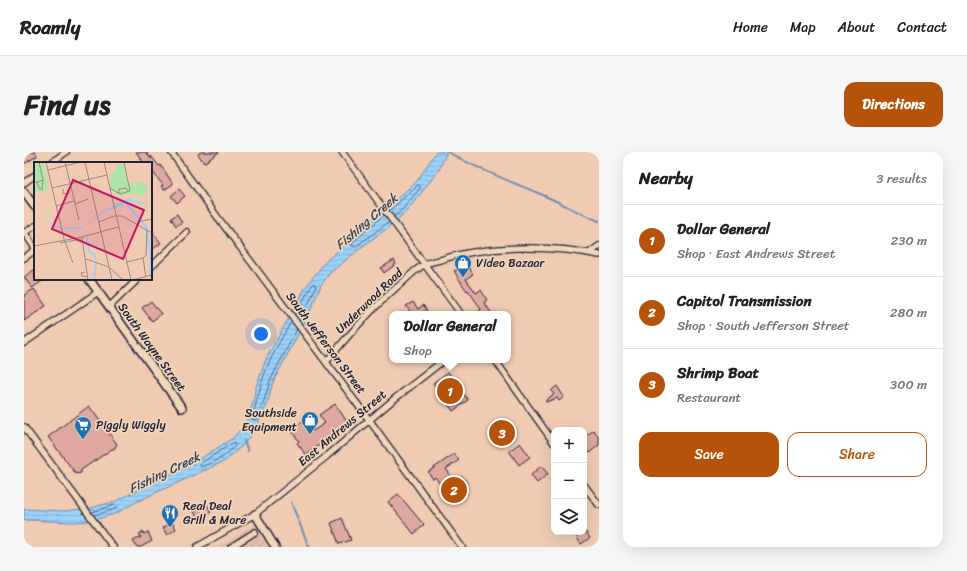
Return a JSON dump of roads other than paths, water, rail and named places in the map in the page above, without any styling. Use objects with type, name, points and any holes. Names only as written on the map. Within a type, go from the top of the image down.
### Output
[{"type":"main road","points":[[24,192],[34,206]]},
{"type":"main road","name":"South Wayne Street","points":[[90,280],[182,408]]},
{"type":"main road","points":[[255,514],[275,547]]},
{"type":"street","points":[[52,162],[66,152]]},
{"type":"street","name":"South Jefferson Street","points":[[171,152],[216,215],[370,420],[462,547]]},
{"type":"street","points":[[342,152],[459,311]]},
{"type":"street","points":[[24,183],[34,176]]},
{"type":"street","points":[[34,227],[24,232],[34,247]]},
{"type":"street","points":[[152,266],[187,232]]},
{"type":"street","points":[[24,246],[30,241]]},
{"type":"street","points":[[589,253],[599,246]]},
{"type":"street","name":"Underwood Road","points":[[326,362],[359,324],[393,290],[425,264],[469,252],[529,248],[599,255]]},
{"type":"street","points":[[24,258],[34,250]]},
{"type":"street","points":[[109,307],[137,280]]},
{"type":"street","points":[[24,343],[98,292]]},
{"type":"street","name":"East Andrews Street","points":[[197,547],[255,514],[440,363]]},
{"type":"street","points":[[497,363],[551,439]]},
{"type":"street","points":[[24,427],[112,545]]},
{"type":"street","points":[[587,489],[599,505]]},
{"type":"street","points":[[231,547],[255,532]]},
{"type":"water","points":[[436,152],[447,152],[439,170],[407,211],[330,273],[321,285],[309,314],[273,382],[267,405],[255,429],[245,443],[225,461],[138,501],[115,514],[90,521],[72,522],[24,520],[24,509],[64,511],[91,508],[116,501],[190,465],[233,438],[244,425],[248,417],[254,400],[255,390],[266,359],[307,285],[325,262],[417,181]]},
{"type":"waterway","points":[[448,152],[481,169],[546,196],[599,221]]},
{"type":"waterway","points":[[244,441],[248,451]]},
{"type":"waterway","points":[[291,502],[309,547]]},
{"type":"place","name":"Video Bazaar","points":[[463,278]]},
{"type":"place","name":"Dollar General","points":[[450,391]]},
{"type":"place","name":"Shrimp Boat","points":[[502,433]]},
{"type":"place","name":"Southside Equipment","points":[[310,435]]},
{"type":"place","name":"Piggly Wiggly","points":[[83,440]]},
{"type":"place","name":"Capitol Transmission","points":[[454,490]]},
{"type":"place","name":"Real Deal Grill & More","points":[[170,528]]},
{"type":"water label","name":"Fishing Creek","points":[[366,221]]},
{"type":"water label","name":"Fishing Creek","points":[[164,472]]}]
